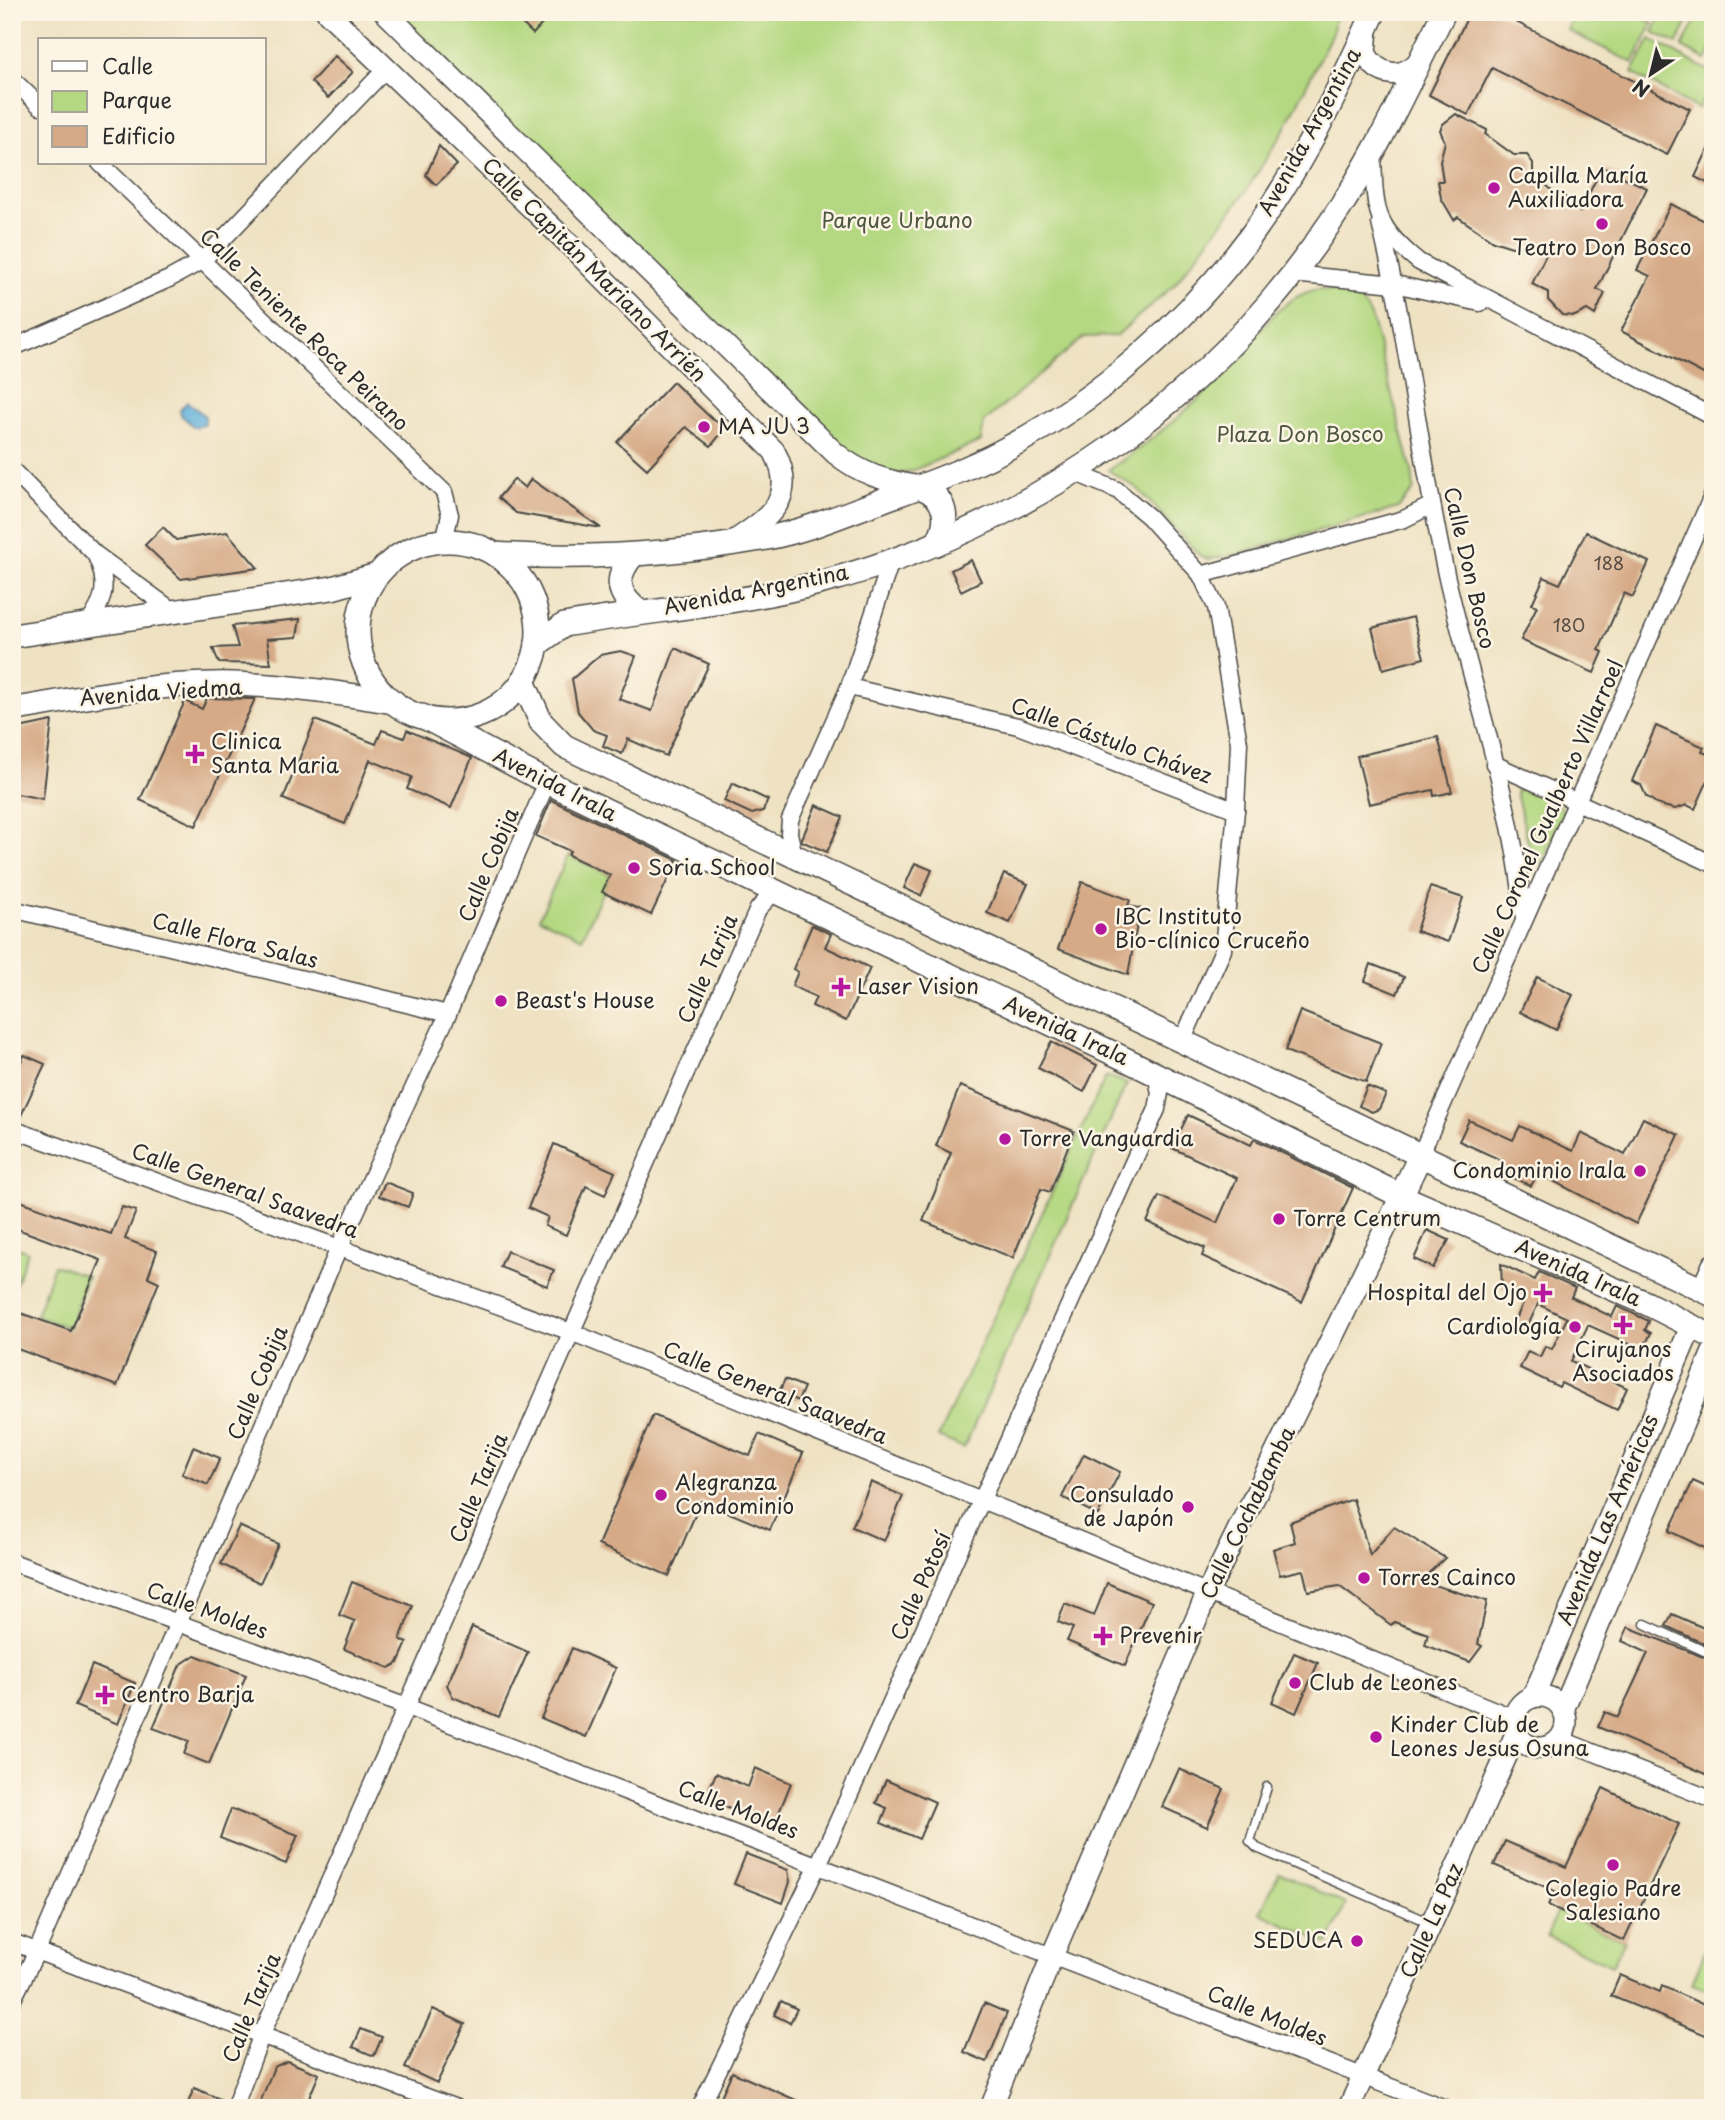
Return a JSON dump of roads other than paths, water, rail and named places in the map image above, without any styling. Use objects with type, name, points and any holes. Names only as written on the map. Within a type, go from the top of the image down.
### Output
[{"type":"main road","name":"Avenida Argentina","points":[[537,644],[564,625],[822,582],[891,561],[936,544],[1024,504],[1076,473],[1164,409],[1233,345],[1292,274],[1329,224],[1373,154],[1444,12]]},
{"type":"main road","name":"Avenida Argentina","points":[[494,554],[602,557],[769,538],[825,522],[920,486],[1004,450],[1073,408],[1176,319],[1214,281],[1270,209],[1306,149],[1369,18]]},
{"type":"main road","points":[[920,486],[937,496],[946,518],[944,532],[936,544]]},
{"type":"main road","points":[[12,636],[332,589],[377,575],[408,550],[444,541],[464,542],[494,554],[511,567],[528,589],[537,616],[537,644],[523,681],[499,705],[477,716],[445,720],[422,716],[394,702],[370,673],[359,640],[362,605],[377,575]]},
{"type":"main road","points":[[633,555],[622,568],[619,584],[626,601],[640,612]]},
{"type":"main road","name":"Avenida Irala","points":[[523,681],[541,722],[564,746],[1183,1039],[1707,1293]]},
{"type":"main road","name":"Avenida Viedma","points":[[12,710],[99,694],[233,684],[335,692],[394,702]]},
{"type":"main road","name":"Avenida Irala","points":[[422,716],[547,782],[1156,1074],[1401,1196],[1648,1304],[1713,1337]]},
{"type":"main road","name":"Calle Cochabamba","points":[[1401,1196],[1420,1156]]},
{"type":"main road","name":"Avenida Las Américas","points":[[1691,1327],[1707,1293]]},
{"type":"street","name":"Calle Capitán Mariano Arrién","points":[[327,12],[563,238],[774,451],[784,477],[782,497],[771,515],[733,542]]},
{"type":"street","name":"Calle Capitán Mariano Arrién","points":[[385,12],[835,453],[855,469],[878,480],[920,486]]},
{"type":"street","points":[[1369,18],[1363,41],[1365,53],[1380,71],[1398,75],[1407,72],[1421,59]]},
{"type":"street","points":[[12,348],[169,279],[202,261],[386,69]]},
{"type":"street","points":[[12,79],[38,104]]},
{"type":"street","name":"Calle Don Bosco","points":[[1373,154],[1374,195],[1395,284],[1432,505],[1515,852],[1524,921]]},
{"type":"street","name":"Calle Teniente Roca Peirano","points":[[101,164],[444,492],[450,516],[444,541]]},
{"type":"street","points":[[563,238],[590,211]]},
{"type":"street","points":[[1380,223],[1398,245],[1419,262],[1499,307],[1713,417]]},
{"type":"street","points":[[1292,274],[1395,284],[1499,307]]},
{"type":"street","points":[[12,470],[95,554],[173,611]]},
{"type":"street","points":[[1076,473],[1117,490],[1177,545],[1201,575],[1216,607],[1239,743],[1236,810],[1223,950],[1183,1039]]},
{"type":"street","name":"Calle Coronel Gualberto Villarroel","points":[[1420,1156],[1580,801],[1713,494]]},
{"type":"street","points":[[1201,575],[1404,520],[1432,505]]},
{"type":"street","points":[[88,624],[102,604],[105,590],[103,571],[95,554]]},
{"type":"street","points":[[794,856],[789,833],[790,820],[849,687],[891,561]]},
{"type":"street","name":"Calle Cástulo Chávez","points":[[849,687],[1018,726],[1236,810]]},
{"type":"street","points":[[1494,764],[1713,864]]},
{"type":"street","name":"Calle Cobija","points":[[12,2001],[37,1951],[338,1248],[448,1014],[547,782]]},
{"type":"street","name":"Calle Tarija","points":[[234,2108],[262,2034],[570,1332],[758,909],[774,892]]},
{"type":"street","name":"Calle Flora Salas","points":[[12,909],[448,1014]]},
{"type":"street","name":"Calle Potosí","points":[[700,2108],[819,1863],[1157,1109],[1160,1093],[1156,1074]]},
{"type":"street","name":"Calle General Saavedra","points":[[12,1129],[570,1332],[1208,1594],[1515,1726]]},
{"type":"street","name":"Calle Cochabamba","points":[[991,2108],[1053,1954],[1208,1594],[1401,1196]]},
{"type":"street","name":"Avenida Las Américas","points":[[1707,1293],[1713,1265]]},
{"type":"street","name":"Avenida Las Américas","points":[[1533,1697],[1691,1327]]},
{"type":"street","name":"Avenida Las Américas","points":[[1563,1710],[1713,1352]]},
{"type":"street","name":"Calle Moldes","points":[[12,1562],[407,1707],[819,1863],[1445,2108]]},
{"type":"street","points":[[1533,1697],[1550,1698],[1563,1710],[1566,1724],[1560,1739],[1541,1749],[1527,1745],[1515,1726],[1520,1705],[1533,1697]]},
{"type":"street","name":"Calle La Paz","points":[[1349,2108],[1515,1726]]},
{"type":"street","points":[[1560,1739],[1713,1800]]},
{"type":"street","points":[[12,1942],[456,2108]]},
{"type":"lane","points":[[1645,1624],[1713,1655]]},
{"type":"lane","points":[[1267,1787],[1251,1830],[1250,1841],[1256,1849],[1431,1923]]},
{"type":"water","points":[[187,402],[205,416],[205,425],[194,427],[181,415],[180,410]]},
{"type":"place","name":"Capilla María Auxiliadora","points":[[1494,188]]},
{"type":"place","name":"Teatro Don Bosco","points":[[1602,224]]},
{"type":"place","name":"MA JU 3","points":[[704,427]]},
{"type":"place","name":"Clinica Santa Maria","points":[[195,754]]},
{"type":"place","name":"Soria School","points":[[634,868]]},
{"type":"place","name":"IBC Instituto Bio-clínico Cruceño","points":[[1101,929]]},
{"type":"place","name":"Laser Vision","points":[[841,987]]},
{"type":"place","name":"Beast's House","points":[[501,1001]]},
{"type":"place","name":"Torre Vanguardia","points":[[1005,1139]]},
{"type":"place","name":"Condominio Irala","points":[[1640,1171]]},
{"type":"place","name":"Torre Centrum","points":[[1279,1219]]},
{"type":"place","name":"Hospital del Ojo","points":[[1543,1293]]},
{"type":"place","name":"Cirujanos Asociados","points":[[1623,1325]]},
{"type":"place","name":"Cardiología","points":[[1575,1327]]},
{"type":"place","name":"Alegranza Condominio","points":[[661,1495]]},
{"type":"place","name":"Consulado de Japón","points":[[1188,1507]]},
{"type":"place","name":"Torres Cainco","points":[[1364,1578]]},
{"type":"place","name":"Prevenir","points":[[1103,1636]]},
{"type":"place","name":"Club de Leones","points":[[1295,1683]]},
{"type":"place","name":"Centro Barja","points":[[105,1695]]},
{"type":"place","name":"Kinder Club de Leones Jesus Osuna","points":[[1376,1737]]},
{"type":"place","name":"Colegio Padre Salesiano","points":[[1613,1865]]},
{"type":"place","name":"SEDUCA","points":[[1357,1941]]},
{"type":"park label","name":"Parque Urbano","points":[[897,221]]},
{"type":"park label","name":"Plaza Don Bosco","points":[[1300,435]]}]
